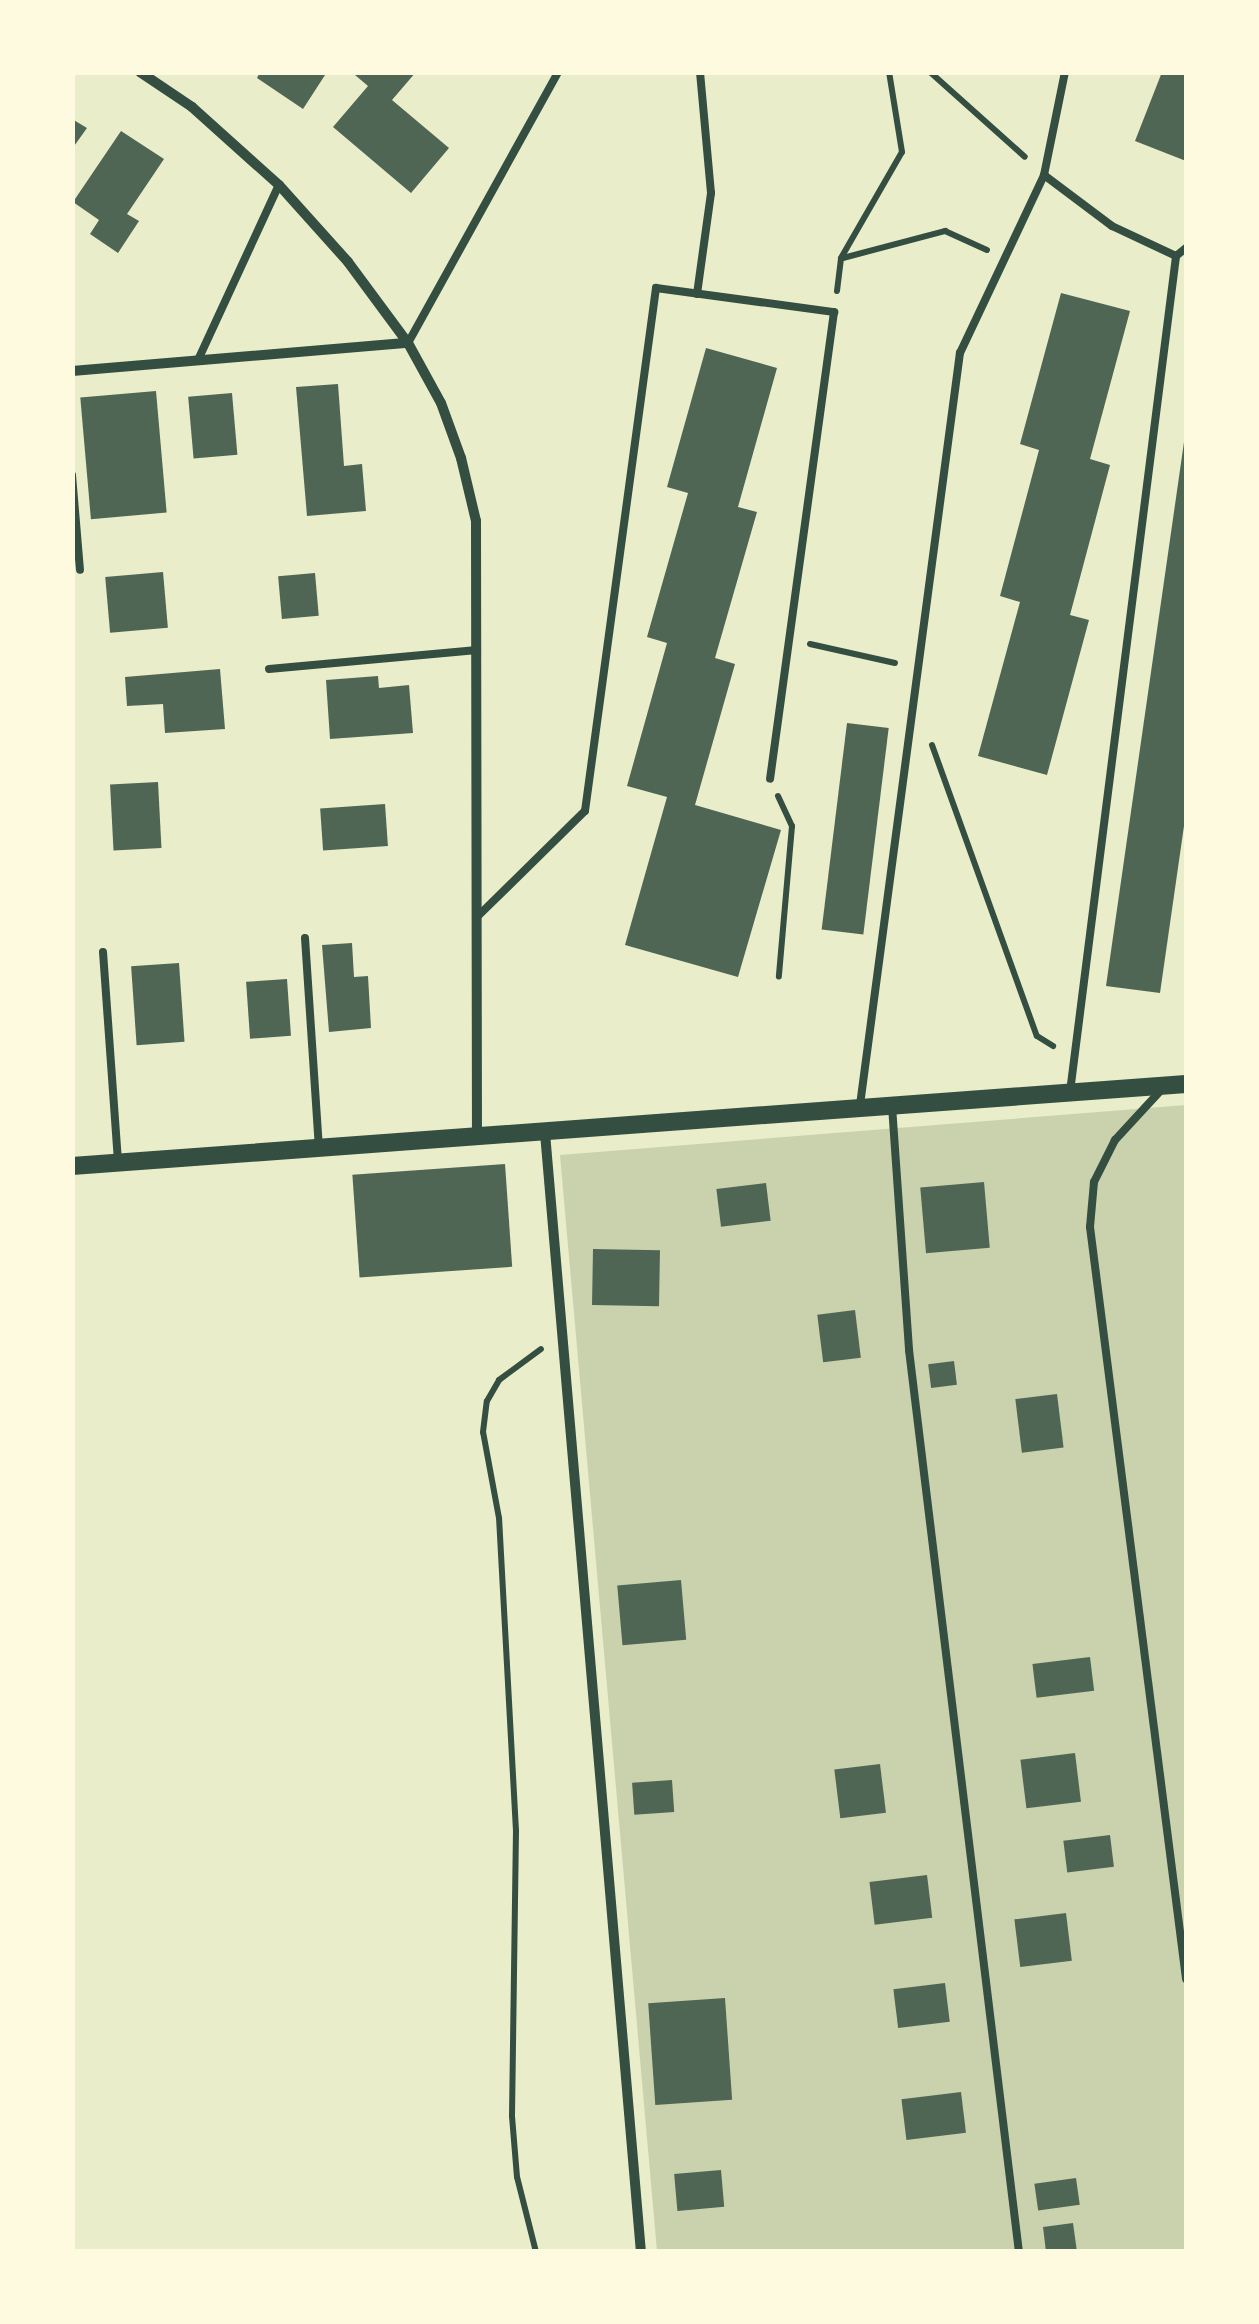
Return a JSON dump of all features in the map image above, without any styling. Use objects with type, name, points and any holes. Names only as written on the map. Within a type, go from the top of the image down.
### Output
[{"type":"street","points":[[140,72],[192,107],[279,185],[348,262],[408,342],[440,403],[462,458],[476,521],[477,1138]]},
{"type":"street","points":[[72,371],[408,342]]},
{"type":"street","points":[[72,1166],[1186,1084]]},
{"type":"street","points":[[546,1134],[641,2252]]},
{"type":"lane","points":[[408,342],[558,72]]},
{"type":"lane","points":[[697,294],[711,193],[700,72]]},
{"type":"lane","points":[[860,1109],[960,353],[1044,174],[1065,72]]},
{"type":"lane","points":[[1044,174],[1112,226],[1176,256]]},
{"type":"lane","points":[[198,360],[279,185]]},
{"type":"lane","points":[[1070,1092],[1176,256],[1186,248]]},
{"type":"lane","points":[[477,916],[585,811],[656,288],[834,312],[770,779]]},
{"type":"lane","points":[[72,475],[80,570]]},
{"type":"lane","points":[[269,669],[477,650]]},
{"type":"lane","points":[[305,938],[320,1148]]},
{"type":"lane","points":[[103,952],[118,1162]]},
{"type":"lane","points":[[1166,1085],[1115,1140],[1094,1182],[1090,1227],[1186,1979]]},
{"type":"lane","points":[[892,1106],[909,1350],[1019,2252]]},
{"type":"path","points":[[889,72],[902,152],[842,258],[945,231],[985,249]]},
{"type":"path","points":[[930,72],[1044,174]]},
{"type":"path","points":[[833,649],[888,661]]},
{"type":"path","points":[[914,697],[1037,1036],[1074,1059]]},
{"type":"path","points":[[780,976],[792,826]]},
{"type":"path","points":[[536,2252],[518,2177],[512,2116],[518,1958],[516,1831],[499,1518],[483,1432],[487,1401],[499,1380],[540,1350],[561,1312]]},
{"type":"green space","points":[[1186,1105],[1186,2251],[657,2251],[560,1155]]},
{"type":"building","points":[[260,72],[327,72],[303,109],[257,78]]},
{"type":"building","points":[[416,72],[392,100],[449,148],[411,193],[333,127],[368,86],[355,75]]},
{"type":"building","points":[[1162,72],[1186,72],[1186,161],[1135,141]]},
{"type":"building","points":[[72,119],[87,128],[72,149]]},
{"type":"building","points":[[121,131],[164,159],[127,214],[139,221],[118,253],[90,234],[99,220],[73,202]]},
{"type":"building","points":[[1061,293],[1130,311],[1090,459],[1110,465],[1070,615],[1089,620],[1047,775],[978,756],[1020,602],[1000,596],[1039,450],[1020,444]]},
{"type":"building","points":[[706,348],[777,368],[738,507],[757,512],[715,658],[735,664],[695,805],[781,830],[738,977],[625,945],[667,797],[627,786],[667,643],[647,637],[688,493],[667,487]]},
{"type":"building","points":[[338,384],[344,466],[362,464],[366,511],[307,516],[296,387]]},
{"type":"building","points":[[156,391],[167,513],[91,519],[80,398]]},
{"type":"building","points":[[232,393],[237,455],[194,459],[188,397]]},
{"type":"building","points":[[1184,442],[1186,812],[1160,993],[1106,986]]},
{"type":"building","points":[[163,572],[168,628],[110,633],[105,577]]},
{"type":"building","points":[[315,573],[319,616],[282,619],[278,576]]},
{"type":"building","points":[[220,669],[225,729],[165,733],[163,704],[127,706],[125,677]]},
{"type":"building","points":[[378,676],[379,688],[409,685],[413,733],[330,739],[326,680]]},
{"type":"building","points":[[847,723],[889,728],[863,935],[822,929]]},
{"type":"building","points":[[158,782],[161,848],[114,850],[110,785]]},
{"type":"building","points":[[385,804],[388,846],[323,850],[320,809]]},
{"type":"building","points":[[352,943],[354,977],[368,976],[371,1028],[329,1032],[322,945]]},
{"type":"building","points":[[179,963],[185,1042],[137,1045],[131,966]]},
{"type":"building","points":[[287,979],[291,1036],[250,1039],[246,982]]},
{"type":"building","points":[[505,1164],[512,1267],[360,1277],[352,1175]]},
{"type":"building","points":[[984,1182],[990,1248],[926,1253],[920,1188]]},
{"type":"building","points":[[766,1183],[771,1221],[721,1227],[716,1189]]},
{"type":"building","points":[[593,1249],[660,1250],[659,1306],[592,1305]]},
{"type":"building","points":[[855,1310],[861,1358],[823,1362],[817,1315]]},
{"type":"building","points":[[954,1361],[957,1385],[931,1388],[928,1364]]},
{"type":"building","points":[[1057,1394],[1064,1448],[1022,1453],[1015,1399]]},
{"type":"building","points":[[681,1580],[686,1640],[622,1645],[617,1586]]},
{"type":"building","points":[[1090,1657],[1094,1691],[1037,1698],[1032,1664]]},
{"type":"building","points":[[1075,1753],[1081,1802],[1026,1808],[1020,1760]]},
{"type":"building","points":[[880,1764],[886,1813],[840,1818],[834,1770]]},
{"type":"building","points":[[672,1780],[674,1812],[634,1815],[632,1783]]},
{"type":"building","points":[[1110,1835],[1114,1867],[1067,1872],[1063,1841]]},
{"type":"building","points":[[927,1875],[932,1918],[875,1925],[869,1882]]},
{"type":"building","points":[[1066,1913],[1072,1961],[1020,1967],[1014,1919]]},
{"type":"building","points":[[945,1983],[950,2022],[898,2028],[893,1989]]},
{"type":"building","points":[[725,1998],[732,2100],[655,2105],[648,2003]]},
{"type":"building","points":[[961,2092],[966,2133],[906,2140],[901,2099]]},
{"type":"building","points":[[721,2170],[724,2207],[677,2211],[674,2174]]},
{"type":"building","points":[[1076,2178],[1080,2205],[1038,2211],[1034,2184]]},
{"type":"building","points":[[1073,2223],[1077,2252],[1046,2252],[1043,2227]]}]
